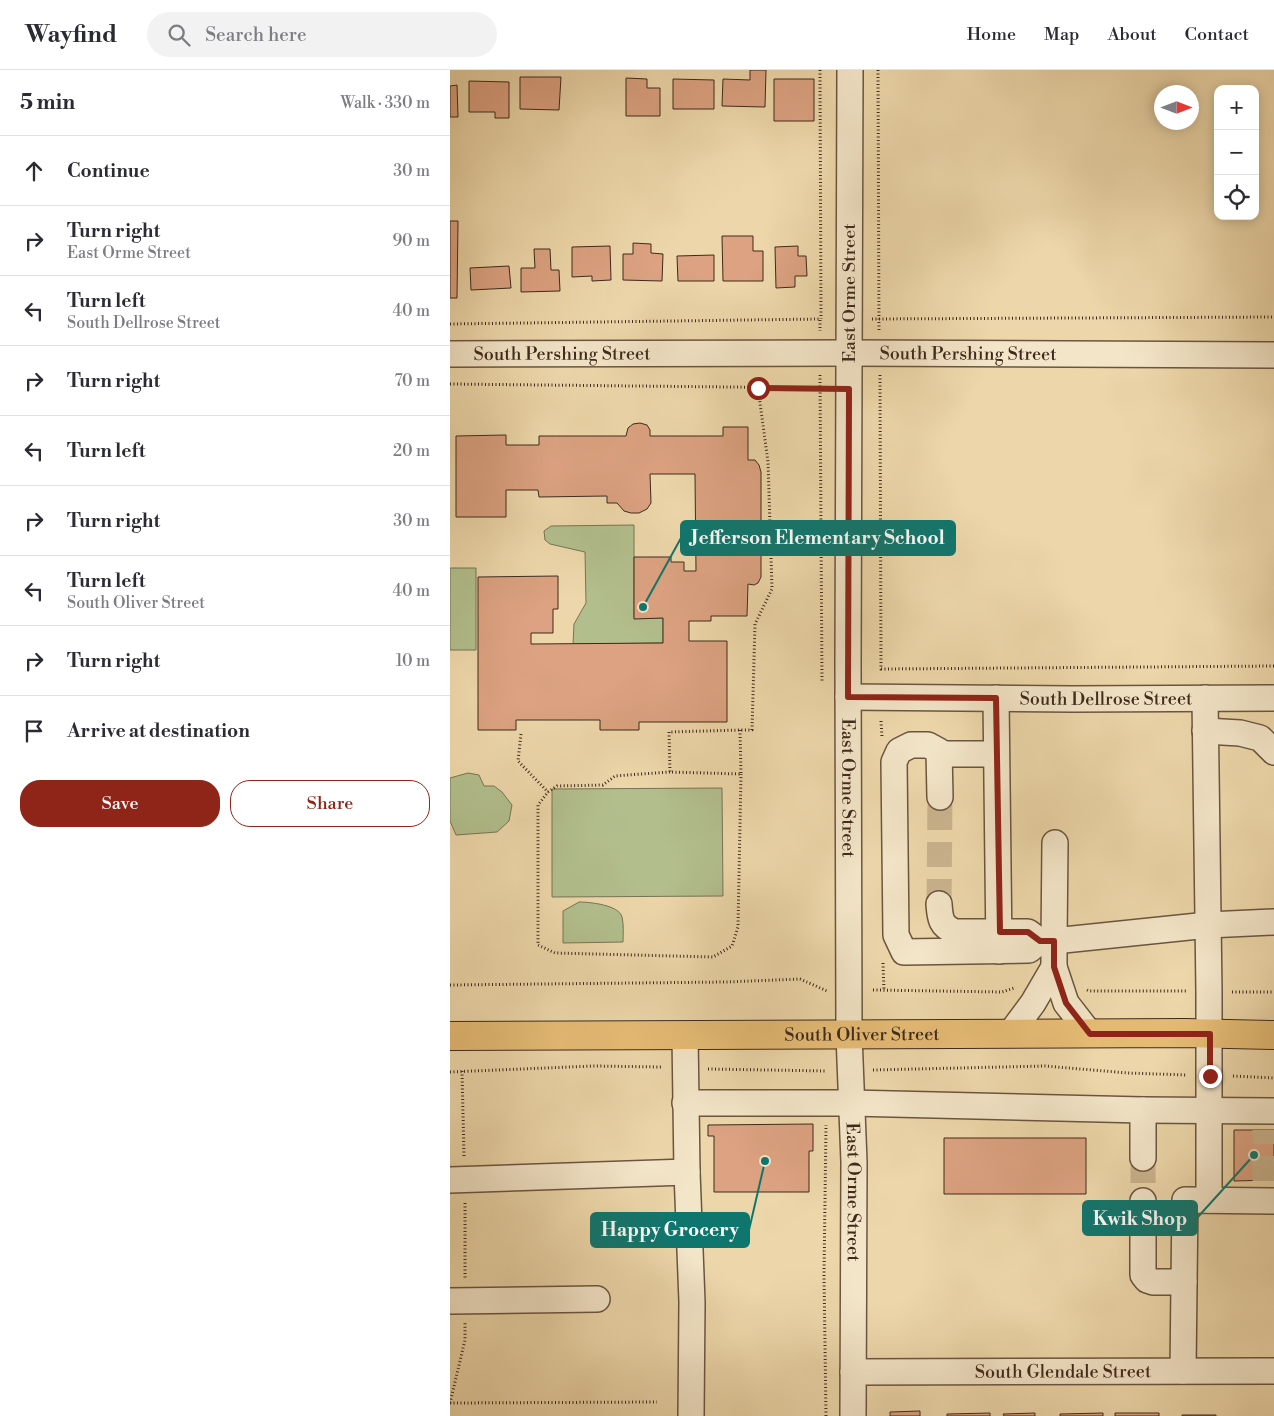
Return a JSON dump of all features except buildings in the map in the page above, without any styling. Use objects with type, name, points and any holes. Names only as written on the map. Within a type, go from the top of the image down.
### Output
[{"type":"main road","name":"South Oliver Street","points":[[450,1036],[1274,1035]]},
{"type":"street","name":"East Orme Street","points":[[850,70],[848,1035],[854,1162],[852,1416]]},
{"type":"street","name":"South Pershing Street","points":[[450,354],[1274,355]]},
{"type":"street","name":"South Dellrose Street","points":[[848,697],[1274,698]]},
{"type":"street","points":[[996,698],[1000,941]]},
{"type":"street","points":[[1205,698],[1210,1034],[1210,1200]]},
{"type":"street","points":[[1205,731],[1240,733],[1260,738],[1274,752]]},
{"type":"street","points":[[940,797],[939,750],[928,745],[911,745],[899,751],[894,762],[896,935],[904,952],[1000,941],[1028,932],[1047,941],[1208,925],[1274,922]]},
{"type":"street","points":[[939,754],[996,754]]},
{"type":"street","points":[[1054,842],[1047,941],[1066,1003],[1090,1034]]},
{"type":"street","points":[[939,904],[940,917],[947,929],[1000,941]]},
{"type":"street","points":[[1010,1034],[1033,1003],[1054,967]]},
{"type":"street","points":[[685,1035],[685,1103],[692,1302],[691,1416]]},
{"type":"street","points":[[685,1103],[851,1103],[1210,1110],[1268,1117]]},
{"type":"street","points":[[1143,1110],[1143,1158]]},
{"type":"street","points":[[457,1180],[687,1172]]},
{"type":"street","points":[[1183,1371],[1185,1200],[1210,1200],[1268,1194]]},
{"type":"street","points":[[1143,1201],[1143,1275],[1147,1280],[1153,1282],[1184,1282]]},
{"type":"street","points":[[458,1301],[597,1299]]},
{"type":"street","name":"South Glendale Street","points":[[853,1372],[1274,1371]]},
{"type":"path","points":[[820,70],[820,319]]},
{"type":"path","points":[[450,324],[820,319],[1274,317]]},
{"type":"path","points":[[450,384],[880,390]]},
{"type":"path","points":[[670,772],[669,732],[752,730],[755,624],[772,590],[768,462],[758,388]]},
{"type":"path","points":[[881,669],[1274,666]]},
{"type":"path","points":[[740,730],[741,774],[738,927],[732,946],[713,957],[554,953],[538,945],[538,805],[548,792],[557,786],[603,785],[615,776],[670,772],[741,774]]},
{"type":"path","points":[[521,734],[518,760],[548,792]]},
{"type":"path","points":[[462,1071],[457,1180],[458,1301],[465,1340],[450,1403],[657,1402]]},
{"type":"path","points":[[826,1072],[824,1275],[826,1416]]},
{"type":"green space","points":[[634,525],[634,618],[663,618],[663,643],[573,644],[574,624],[586,603],[585,552],[550,544],[545,540],[544,531],[551,526]]},
{"type":"green space","points":[[450,568],[476,568],[476,650],[450,650]]},
{"type":"green space","points":[[468,773],[479,775],[484,786],[494,786],[502,792],[512,805],[509,821],[497,832],[456,835],[450,821],[450,778]]},
{"type":"green space","points":[[722,788],[723,896],[552,897],[552,789]]},
{"type":"green space","points":[[579,902],[604,905],[620,913],[623,923],[623,942],[563,943],[563,911]]},
{"type":"tunnel","points":[[939,904],[940,797]]},
{"type":"tunnel","points":[[1265,1130],[1265,1181]]},
{"type":"tunnel","points":[[1143,1158],[1143,1201]]},
{"type":"place","name":"Jefferson Elementary School","points":[[643,607]]},
{"type":"place","name":"Kwik Shop","points":[[1254,1155]]},
{"type":"place","name":"Happy Grocery","points":[[765,1161]]},
{"type":"route","points":[[758,388],[849,389],[848,697],[996,698],[1000,932],[1028,932],[1040,941],[1054,941],[1054,967],[1066,1003],[1090,1034],[1210,1034],[1210,1076]]}]
